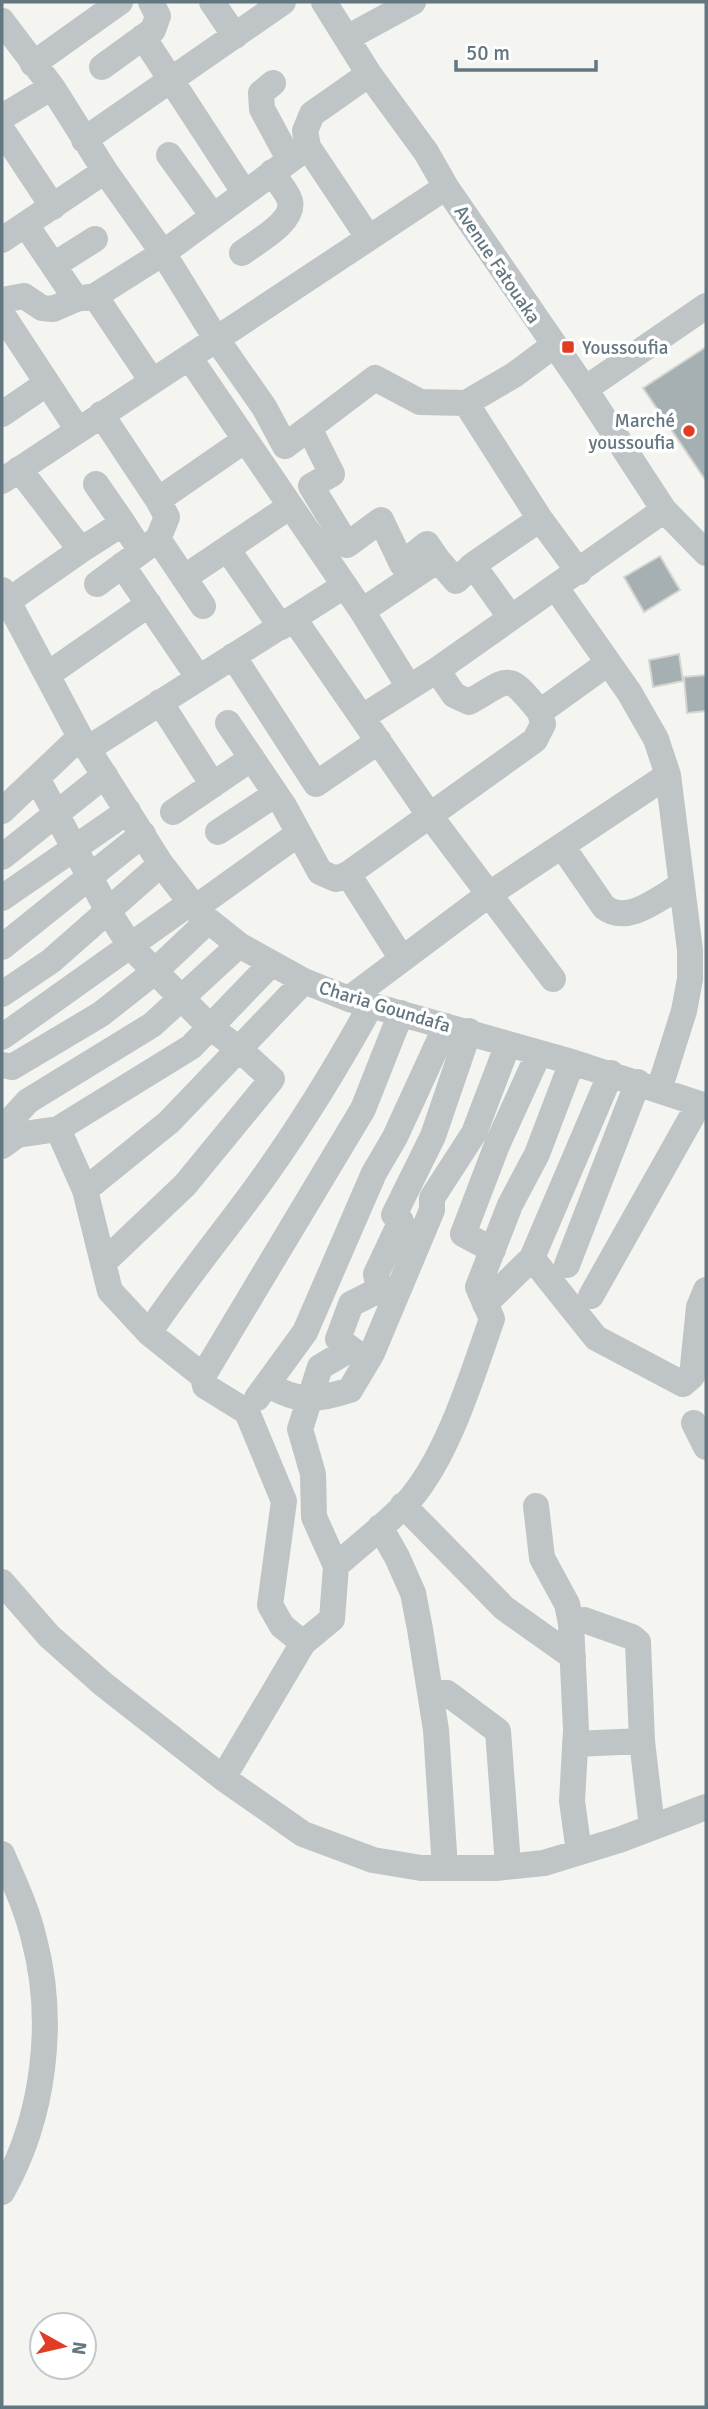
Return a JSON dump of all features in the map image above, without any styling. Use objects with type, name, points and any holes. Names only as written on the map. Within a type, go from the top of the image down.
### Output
[{"type":"street","points":[[33,64],[120,2]]},
{"type":"street","points":[[102,67],[156,24],[156,7],[151,2]]},
{"type":"street","points":[[212,2],[235,36]]},
{"type":"street","points":[[85,139],[283,2]]},
{"type":"street","name":"Avenue Fatouaka","points":[[324,2],[369,74],[426,152],[446,187],[585,389],[664,510],[706,553]]},
{"type":"street","points":[[347,38],[413,2]]},
{"type":"street","points":[[2,21],[52,87],[104,171],[163,253],[215,337],[264,407],[285,446],[375,378],[420,402],[466,403],[514,375],[553,346]]},
{"type":"street","points":[[143,37],[244,192]]},
{"type":"street","points":[[2,300],[24,296],[42,308],[53,309],[85,298],[163,253],[290,159],[312,114],[369,74]]},
{"type":"street","points":[[273,83],[261,93],[260,103],[290,159],[368,237]]},
{"type":"street","points":[[2,117],[52,87]]},
{"type":"street","points":[[2,130],[53,207]]},
{"type":"street","points":[[169,155],[213,216]]},
{"type":"street","points":[[242,253],[285,220],[290,212],[290,159]]},
{"type":"street","points":[[2,240],[104,171]]},
{"type":"street","points":[[81,550],[10,475],[152,382],[215,337],[446,187]]},
{"type":"street","points":[[26,225],[54,265],[85,298],[152,382]]},
{"type":"street","points":[[54,265],[95,240]]},
{"type":"street","points":[[585,389],[706,306]]},
{"type":"street","points":[[2,314],[10,350],[46,384],[78,430]]},
{"type":"street","points":[[189,357],[362,611],[409,687]]},
{"type":"street","points":[[2,414],[46,384]]},
{"type":"street","points":[[466,403],[540,519],[579,572]]},
{"type":"street","points":[[97,583],[140,552],[167,517],[101,414]]},
{"type":"street","points":[[309,428],[332,474],[311,486],[347,545],[381,520],[402,564],[427,544],[456,580],[473,565],[540,519]]},
{"type":"street","points":[[158,500],[245,440]]},
{"type":"street","points":[[96,484],[140,552],[149,604],[198,677]]},
{"type":"street","points":[[184,578],[289,507]]},
{"type":"street","points":[[364,716],[437,670],[664,510]]},
{"type":"street","points":[[8,610],[81,550],[123,523]]},
{"type":"street","points":[[228,550],[364,716],[429,816],[553,979]]},
{"type":"street","points":[[140,552],[184,578],[202,606]]},
{"type":"street","points":[[362,611],[438,560]]},
{"type":"street","points":[[473,565],[511,618]]},
{"type":"street","points":[[2,811],[85,743],[160,702],[344,586]]},
{"type":"street","points":[[556,588],[646,717],[668,775],[682,885],[698,950],[690,979],[695,1015],[649,1086],[567,1265]]},
{"type":"street","points":[[47,675],[149,604]]},
{"type":"street","name":"Charia Goundafa","points":[[8,610],[85,743],[161,864],[198,911],[239,945],[304,981],[360,1002],[611,1073],[703,1105]]},
{"type":"street","points":[[233,656],[316,784]]},
{"type":"street","points":[[540,712],[608,663]]},
{"type":"street","points":[[229,723],[280,800],[325,877],[336,879],[535,740],[543,724],[540,712],[517,684],[511,681],[499,683],[469,702],[461,700],[437,670]]},
{"type":"street","points":[[160,702],[213,785]]},
{"type":"street","points":[[218,832],[316,784],[379,741]]},
{"type":"street","points":[[173,812],[252,758]]},
{"type":"street","points":[[2,857],[105,775]]},
{"type":"street","points":[[149,1333],[183,1282],[265,1175],[331,1079],[360,1002],[402,959],[488,895],[668,775]]},
{"type":"street","points":[[38,780],[89,877],[131,947],[153,973],[210,1027],[272,1079],[185,1185],[103,1264]]},
{"type":"street","points":[[2,898],[128,811]]},
{"type":"street","points":[[2,947],[143,834]]},
{"type":"street","points":[[2,1037],[131,947],[198,911],[298,834]]},
{"type":"street","points":[[562,846],[604,908],[612,914],[630,914],[682,885]]},
{"type":"street","points":[[2,994],[51,961],[161,864]]},
{"type":"street","points":[[348,873],[402,959]]},
{"type":"street","points":[[2,1065],[12,1067],[101,1014],[153,973],[198,911]]},
{"type":"street","points":[[239,945],[152,1024],[28,1101],[6,1125],[9,1141],[58,1129],[191,1047],[271,964]]},
{"type":"street","points":[[85,1189],[169,1122],[304,981]]},
{"type":"street","points":[[203,1376],[363,1109],[401,1013]]},
{"type":"street","points":[[358,1355],[338,1339],[351,1304],[379,1290],[376,1275],[401,1221],[394,1215],[433,1136],[457,1029]]},
{"type":"street","points":[[247,1412],[305,1332],[374,1172],[457,1029]]},
{"type":"street","points":[[223,1778],[303,1643],[332,1619],[336,1566],[314,1517],[313,1474],[300,1429],[312,1399],[320,1367],[358,1355],[432,1210],[432,1198],[474,1133],[508,1044]]},
{"type":"street","points":[[493,1250],[463,1234],[497,1145],[539,1053]]},
{"type":"street","points":[[336,1566],[403,1505],[437,1459],[492,1319],[478,1287],[510,1205],[537,1154],[572,1062]]},
{"type":"street","points":[[485,1304],[532,1258],[611,1073]]},
{"type":"street","points":[[591,1296],[703,1105]]},
{"type":"street","points":[[58,1129],[85,1189],[110,1291],[149,1333],[203,1376],[205,1386],[247,1412],[284,1501],[270,1605],[282,1626],[303,1643]]},
{"type":"street","points":[[532,1258],[596,1338],[677,1382],[690,1380],[700,1360],[699,1307],[706,1290]]},
{"type":"street","points":[[267,1384],[288,1397],[312,1399]]},
{"type":"street","points":[[694,1423],[706,1447]]},
{"type":"street","points":[[403,1505],[504,1608],[573,1657]]},
{"type":"street","points":[[536,1506],[542,1558],[567,1604],[573,1657],[575,1744],[572,1801],[579,1852]]},
{"type":"street","points":[[380,1527],[413,1593],[436,1730],[445,1868]]},
{"type":"street","points":[[2,1581],[67,1652],[223,1778],[303,1834],[373,1860],[422,1868],[544,1863],[706,1807]]},
{"type":"street","points":[[584,1620],[632,1637],[638,1642],[642,1741],[652,1827]]},
{"type":"street","points":[[430,1691],[447,1693],[498,1731],[508,1865]]},
{"type":"street","points":[[575,1744],[642,1741]]},
{"type":"street","points":[[2,1854],[35,1939],[43,1987],[44,2047],[32,2121],[2,2192]]},
{"type":"building","name":"Marché youssoufia","points":[[706,347],[706,481],[643,388]]},
{"type":"building","points":[[660,556],[680,590],[644,612],[624,577]]},
{"type":"building","points":[[679,654],[683,681],[653,687],[649,660]]},
{"type":"building","points":[[706,675],[706,711],[687,713],[684,677]]},
{"type":"place","name":"Youssoufia","points":[[568,347]]},
{"type":"place","name":"Marché youssoufia","points":[[689,431]]}]
